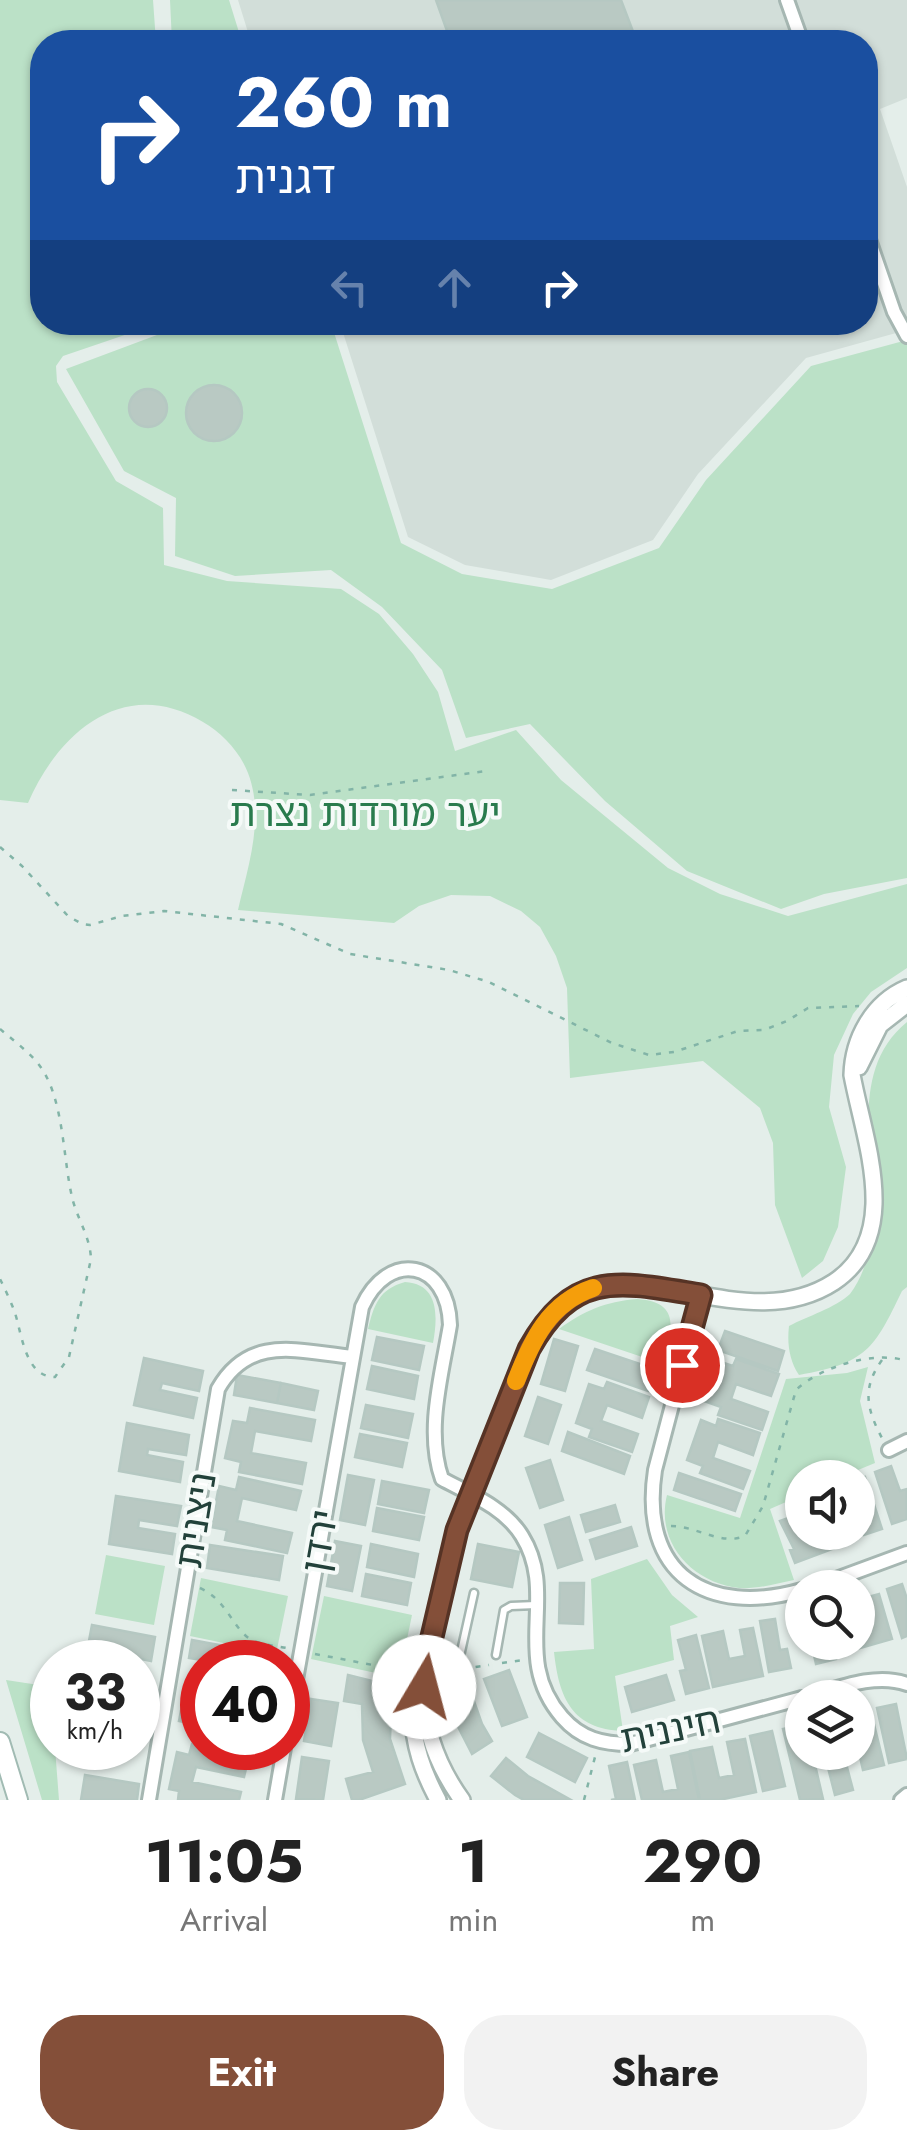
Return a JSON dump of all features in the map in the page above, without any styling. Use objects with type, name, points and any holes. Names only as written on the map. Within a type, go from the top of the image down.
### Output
[{"type":"main road","points":[[0,1742],[6,1775],[18,1800]]},
{"type":"street","points":[[787,0],[798,30]]},
{"type":"street","points":[[878,266],[907,336]]},
{"type":"street","points":[[438,1800],[427,1780],[413,1734],[413,1713],[457,1530],[529,1349],[552,1312],[588,1289],[646,1286],[748,1302],[790,1300],[824,1288],[855,1264],[865,1248],[874,1205],[852,1058],[862,1029],[883,1005],[907,988]]},
{"type":"street","points":[[859,1111],[858,1071],[864,1051],[880,1025],[907,1004]]},
{"type":"street","name":"ירדן","points":[[301,1640],[362,1308],[375,1284],[388,1274],[414,1269],[436,1280],[450,1307],[434,1454],[442,1479],[471,1495]]},
{"type":"street","points":[[701,1295],[654,1470],[651,1496],[660,1547],[675,1568],[694,1584],[716,1594],[753,1600],[785,1593]]},
{"type":"street","name":"ניצנית","points":[[148,1800],[218,1388],[235,1365],[261,1351],[353,1357]]},
{"type":"street","points":[[888,1450],[907,1441]]},
{"type":"street","name":"חיננית","points":[[471,1495],[505,1515],[533,1556],[535,1658],[551,1704],[568,1725],[598,1742],[630,1744],[785,1703]]},
{"type":"street","points":[[861,1570],[907,1553]]},
{"type":"street","points":[[423,1675],[430,1735],[447,1778],[462,1800]]},
{"type":"street","name":"חיננית","points":[[875,1681],[907,1684]]},
{"type":"street","points":[[275,1800],[280,1770]]},
{"type":"lane","points":[[427,1658],[460,1656],[474,1593]]},
{"type":"lane","points":[[496,1655],[504,1610],[536,1605]]},
{"type":"path","points":[[232,790],[310,795],[486,770]]},
{"type":"path","points":[[0,847],[68,916],[82,924],[164,911],[281,924],[350,954],[449,970],[489,982],[602,1038],[650,1055],[674,1052],[738,1031],[764,1030],[808,1008],[883,1005]]},
{"type":"path","points":[[0,1029],[38,1062],[61,1116],[63,1154],[74,1204],[90,1242],[91,1259],[69,1357],[55,1378],[39,1373],[29,1360],[0,1279]]},
{"type":"path","points":[[655,1528],[683,1526],[728,1541],[745,1536],[763,1506],[796,1390],[810,1378],[826,1372],[896,1357],[907,1361]]},
{"type":"path","points":[[883,1359],[870,1377],[867,1394],[868,1412],[888,1450]]},
{"type":"path","points":[[185,1581],[210,1592],[251,1640]]},
{"type":"path","points":[[310,1653],[423,1675],[535,1658]]},
{"type":"path","points":[[584,1800],[598,1742]]},
{"type":"shaded area","points":[[238,0],[907,0],[907,98],[880,109],[907,187],[907,330],[806,358],[698,474],[653,540],[551,580],[465,565],[408,537],[344,335],[878,335],[878,30],[247,30]]},
{"type":"green space","name":"יער מורדות נצרת","points":[[0,0],[153,0],[155,30],[30,30],[30,335],[125,335],[63,356],[56,366],[57,382],[116,481],[163,508],[164,565],[227,581],[341,589],[379,614],[413,654],[438,692],[455,751],[516,730],[561,780],[668,868],[720,894],[788,916],[907,884],[907,968],[871,992],[853,1014],[834,1055],[829,1107],[846,1167],[838,1227],[823,1261],[802,1278],[775,1205],[773,1143],[760,1108],[703,1061],[570,1078],[567,988],[540,927],[521,911],[490,896],[451,895],[419,906],[394,923],[238,910],[255,824],[253,790],[245,765],[235,751],[203,722],[174,709],[147,705],[122,708],[76,733],[57,753],[28,803],[0,800]]},
{"type":"green space","points":[[170,0],[229,0],[238,30],[171,30]]},
{"type":"green space","points":[[157,335],[335,335],[401,543],[462,574],[552,589],[659,548],[706,480],[811,366],[907,340],[907,878],[824,894],[781,909],[687,871],[605,801],[530,724],[466,738],[442,670],[382,607],[331,570],[235,576],[175,556],[176,498],[124,471],[66,369]]},
{"type":"green space","points":[[907,1022],[907,1287],[866,1350],[840,1365],[799,1375],[790,1351],[789,1326],[844,1299],[865,1263],[872,1229],[868,1117],[872,1082],[884,1050]]},
{"type":"green space","points":[[405,1282],[424,1289],[434,1303],[433,1343],[368,1329],[379,1299]]},
{"type":"green space","points":[[637,1299],[652,1301],[668,1312],[670,1330],[663,1364],[559,1329],[596,1308]]},
{"type":"green space","points":[[868,1367],[860,1401],[874,1460],[785,1460],[785,1502],[770,1509],[791,1570],[785,1570],[785,1582],[739,1588],[722,1585],[693,1569],[672,1544],[665,1513],[667,1495],[740,1518],[786,1379]]},
{"type":"green space","points":[[106,1555],[165,1566],[154,1625],[95,1614]]},
{"type":"green space","points":[[647,1559],[672,1595],[698,1617],[670,1626],[674,1660],[615,1676],[623,1731],[606,1729],[591,1724],[571,1708],[560,1683],[554,1652],[594,1649],[591,1579]]},
{"type":"green space","points":[[201,1578],[288,1596],[279,1640],[209,1640],[190,1636]]},
{"type":"green space","points":[[324,1596],[412,1615],[399,1678],[311,1659]]},
{"type":"green space","points":[[6,1680],[30,1684],[30,1760]]},
{"type":"green space","points":[[33,1770],[57,1770],[59,1800],[42,1800]]},
{"type":"building","points":[[436,0],[621,0],[632,30],[447,30]]},
{"type":"building","points":[[214,385],[234,393],[242,413],[234,433],[214,441],[194,433],[186,413],[194,393]]},
{"type":"building","points":[[148,389],[162,394],[167,408],[162,422],[148,427],[134,422],[129,408],[134,394]]},
{"type":"building","points":[[725,1331],[784,1351],[778,1371],[718,1350]]},
{"type":"building","points":[[377,1337],[424,1346],[419,1370],[372,1360]]},
{"type":"building","points":[[554,1339],[578,1346],[565,1391],[541,1384]]},
{"type":"building","points":[[595,1349],[655,1369],[648,1391],[587,1370]]},
{"type":"building","points":[[144,1358],[203,1371],[199,1391],[162,1383],[160,1390],[197,1398],[193,1418],[134,1405]]},
{"type":"building","points":[[736,1359],[779,1374],[771,1396],[736,1384],[731,1399],[768,1412],[762,1430],[718,1415],[721,1407],[704,1401],[718,1361],[733,1366]]},
{"type":"building","points":[[372,1366],[418,1376],[414,1399],[367,1389]]},
{"type":"building","points":[[237,1375],[281,1383],[277,1403],[234,1395]]},
{"type":"building","points":[[607,1382],[649,1397],[642,1418],[607,1405],[601,1421],[638,1434],[632,1452],[589,1437],[592,1429],[576,1423],[589,1384],[604,1389]]},
{"type":"building","points":[[281,1383],[318,1391],[314,1410],[277,1403]]},
{"type":"building","points":[[538,1397],[561,1405],[548,1444],[525,1436]]},
{"type":"building","points":[[366,1405],[413,1414],[408,1438],[361,1428]]},
{"type":"building","points":[[250,1408],[315,1420],[311,1441],[255,1431],[251,1453],[306,1463],[302,1484],[239,1472],[241,1462],[225,1458],[233,1421],[247,1423]]},
{"type":"building","points":[[718,1419],[760,1433],[753,1455],[718,1442],[713,1458],[750,1471],[743,1489],[700,1473],[703,1466],[687,1460],[701,1420],[716,1426]]},
{"type":"building","points":[[127,1423],[189,1435],[186,1455],[148,1449],[147,1455],[183,1462],[180,1482],[119,1471]]},
{"type":"building","points":[[568,1432],[630,1456],[624,1474],[562,1451]]},
{"type":"building","points":[[360,1434],[407,1443],[402,1467],[355,1457]]},
{"type":"building","points":[[550,1460],[563,1500],[540,1508],[526,1468]]},
{"type":"building","points":[[891,1466],[900,1491],[907,1489],[907,1519],[892,1524],[875,1472]]},
{"type":"building","points":[[679,1473],[741,1494],[735,1511],[674,1490]]},
{"type":"building","points":[[348,1475],[374,1480],[365,1525],[340,1520]]},
{"type":"building","points":[[239,1477],[301,1491],[296,1510],[242,1498],[237,1521],[292,1533],[287,1553],[225,1540],[227,1530],[211,1527],[219,1486],[236,1490]]},
{"type":"building","points":[[382,1481],[429,1490],[424,1513],[378,1504]]},
{"type":"building","points":[[116,1496],[181,1506],[177,1526],[139,1520],[138,1528],[175,1534],[172,1554],[109,1544]]},
{"type":"building","points":[[615,1505],[620,1522],[586,1532],[581,1515]]},
{"type":"building","points":[[377,1508],[424,1517],[419,1540],[373,1531]]},
{"type":"building","points":[[875,1508],[882,1529],[875,1531]]},
{"type":"building","points":[[569,1517],[582,1560],[558,1568],[545,1525]]},
{"type":"building","points":[[631,1527],[637,1546],[596,1559],[590,1540]]},
{"type":"building","points":[[335,1541],[361,1546],[352,1591],[327,1586]]},
{"type":"building","points":[[371,1544],[418,1554],[414,1577],[367,1567]]},
{"type":"building","points":[[478,1544],[519,1552],[512,1587],[471,1579]]},
{"type":"building","points":[[210,1545],[283,1556],[279,1580],[207,1568]]},
{"type":"building","points":[[790,1550],[829,1550],[795,1563]]},
{"type":"building","points":[[366,1574],[411,1583],[407,1605],[362,1596]]},
{"type":"building","points":[[560,1583],[584,1583],[583,1624],[559,1623]]},
{"type":"building","points":[[902,1584],[907,1599],[907,1636],[902,1638],[887,1589]]},
{"type":"building","points":[[879,1594],[892,1639],[875,1644],[875,1595]]},
{"type":"building","points":[[775,1619],[780,1650],[785,1649],[785,1660],[789,1660],[791,1668],[769,1672],[760,1621]]},
{"type":"building","points":[[92,1625],[155,1637],[154,1640],[89,1640]]},
{"type":"building","points":[[753,1628],[763,1676],[713,1687],[702,1636],[723,1631],[729,1659],[745,1656],[740,1630]]},
{"type":"building","points":[[696,1635],[709,1688],[686,1694],[680,1671],[686,1670],[678,1640]]},
{"type":"building","points":[[509,1670],[527,1717],[502,1726],[484,1679]]},
{"type":"building","points":[[348,1675],[392,1686],[390,1739],[405,1784],[359,1800],[352,1800],[346,1779],[373,1772],[363,1740],[362,1704],[344,1701]]},
{"type":"building","points":[[666,1675],[674,1700],[632,1712],[625,1687]]},
{"type":"building","points":[[465,1676],[492,1741],[472,1754],[449,1709],[442,1682]]},
{"type":"building","points":[[311,1699],[338,1703],[331,1746],[310,1742]]},
{"type":"building","points":[[896,1704],[907,1759],[889,1763],[877,1708]]},
{"type":"building","points":[[875,1728],[884,1765],[875,1767]]},
{"type":"building","points":[[772,1731],[785,1786],[763,1791],[750,1736]]},
{"type":"building","points":[[539,1733],[587,1758],[575,1782],[527,1757]]},
{"type":"building","points":[[745,1739],[756,1792],[700,1800],[690,1751],[712,1747],[719,1778],[734,1775],[727,1742]]},
{"type":"building","points":[[177,1752],[180,1770],[195,1770],[192,1782],[241,1792],[239,1800],[178,1800],[179,1791],[169,1789]]},
{"type":"building","points":[[689,1752],[699,1800],[642,1800],[634,1765],[656,1760],[663,1792],[678,1789],[671,1756]]},
{"type":"building","points":[[310,1758],[329,1761],[323,1800],[296,1799],[300,1770],[310,1770]]},
{"type":"building","points":[[506,1758],[528,1776],[571,1800],[524,1800],[515,1795],[491,1776]]},
{"type":"building","points":[[627,1762],[635,1800],[611,1800],[616,1799],[609,1766]]},
{"type":"building","points":[[210,1770],[246,1770],[244,1777]]},
{"type":"building","points":[[793,1770],[816,1770],[823,1799],[800,1800]]},
{"type":"building","points":[[829,1770],[848,1770],[853,1790],[835,1795]]},
{"type":"building","points":[[85,1775],[139,1784],[137,1800],[81,1800]]},
{"type":"slow traffic","points":[[516,1381],[544,1321],[569,1300],[593,1288]]},
{"type":"route","points":[[424,1687],[423,1675],[442,1584],[457,1530],[529,1349],[544,1321],[588,1289],[608,1285],[646,1286],[701,1295],[682,1365]]}]
